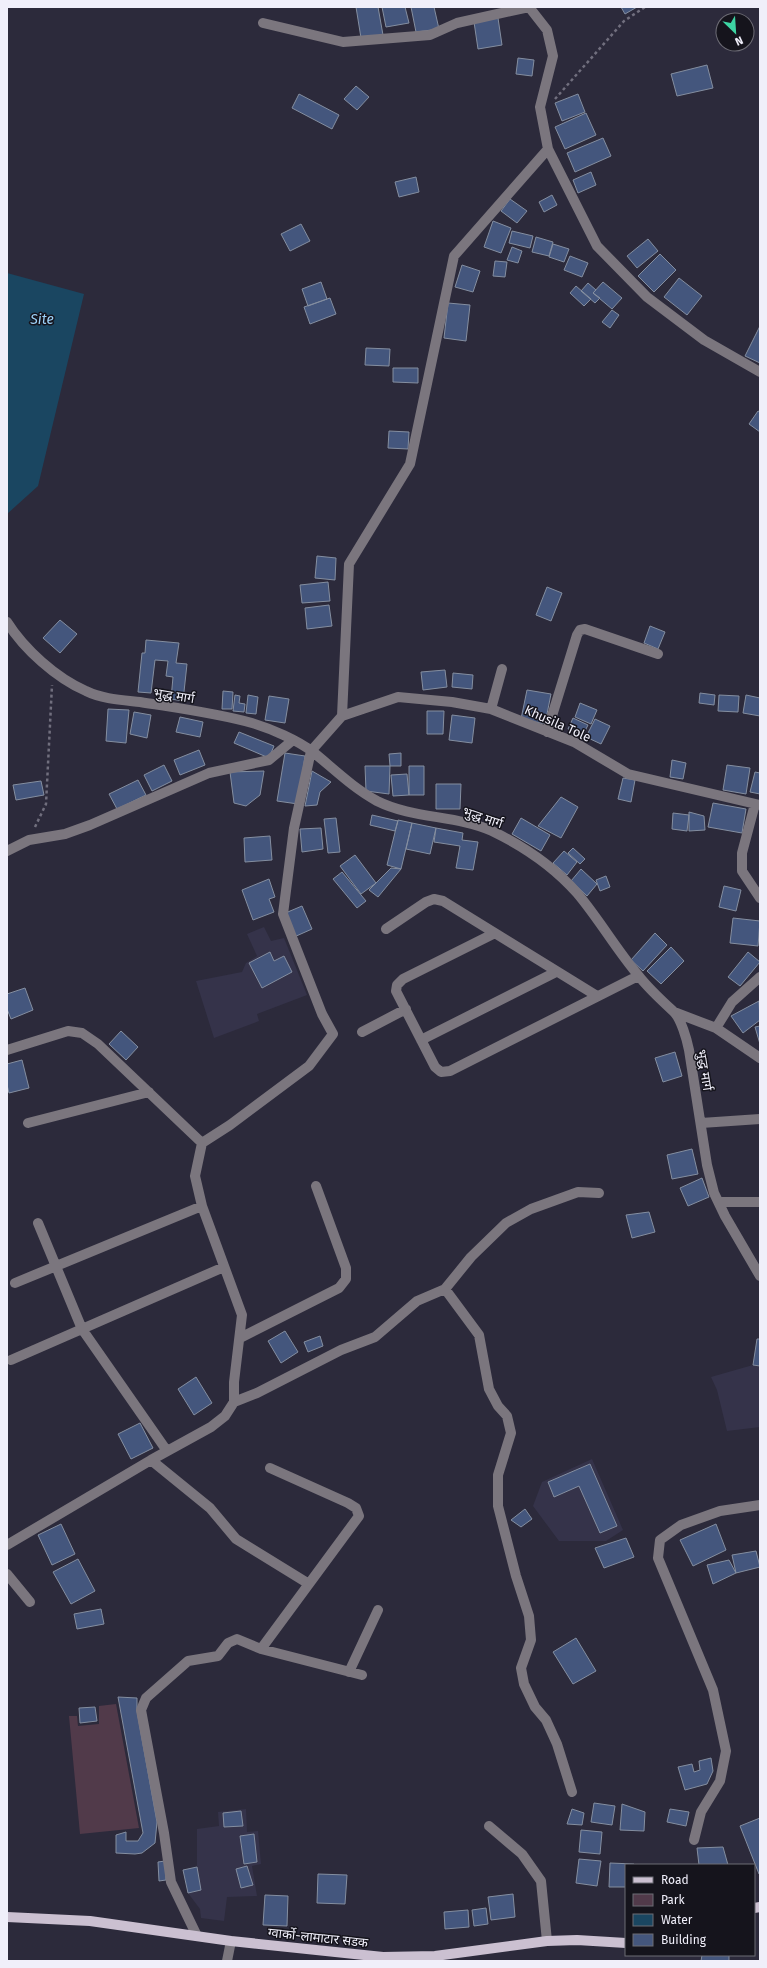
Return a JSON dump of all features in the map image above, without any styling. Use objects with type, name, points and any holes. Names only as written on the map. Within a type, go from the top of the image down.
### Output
[{"type":"main road","name":"ग्वार्को-लामाटार सडक","points":[[7,1917],[90,1921],[231,1941],[383,1957],[409,1958],[435,1956],[547,1941],[577,1940],[625,1943]]},
{"type":"street","points":[[263,23],[343,42],[430,35],[457,23],[529,7],[548,30],[553,56],[540,107],[548,148],[597,246],[647,297],[680,323],[704,340],[760,372]]},
{"type":"street","points":[[7,1545],[151,1460],[211,1427],[226,1416],[234,1402],[234,1382],[242,1315],[202,1206],[195,1176],[202,1142],[230,1126],[309,1066],[332,1034],[322,1014],[283,914],[294,828],[311,751],[342,716],[349,564],[410,464],[454,256],[548,148]]},
{"type":"street","name":"भुद्ध मार्ग","points":[[7,622],[34,654],[52,670],[86,691],[107,697],[192,711],[253,724],[293,740],[311,751],[355,787],[378,801],[402,811],[454,821],[490,831],[526,850],[550,868],[577,893],[638,976],[668,1008],[674,1012],[685,1034],[690,1050],[707,1165],[719,1202],[725,1216],[760,1276]]},
{"type":"street","points":[[547,732],[577,635],[580,630],[585,629],[658,654]]},
{"type":"street","points":[[491,709],[502,669]]},
{"type":"street","name":"Khusila Tole","points":[[342,716],[398,697],[452,702],[491,709],[574,742],[628,774],[757,805]]},
{"type":"street","points":[[7,851],[29,840],[65,834],[209,773],[269,760],[293,740]]},
{"type":"street","points":[[757,805],[742,853],[742,871],[760,898]]},
{"type":"street","points":[[386,929],[426,902],[434,899],[443,901],[493,934],[597,996]]},
{"type":"street","points":[[493,934],[403,978],[397,984],[396,991],[435,1067],[441,1072],[450,1071],[638,976]]},
{"type":"street","points":[[421,1040],[556,972]]},
{"type":"street","points":[[716,1028],[732,1002],[760,977]]},
{"type":"street","points":[[362,1032],[406,1009]]},
{"type":"street","points":[[674,1012],[716,1028],[760,1058]]},
{"type":"street","points":[[7,1050],[68,1031],[82,1033],[98,1044],[202,1142]]},
{"type":"street","points":[[28,1122],[149,1092]]},
{"type":"street","points":[[701,1123],[760,1119]]},
{"type":"street","points":[[240,1338],[340,1288],[346,1279],[346,1268],[316,1186]]},
{"type":"street","points":[[234,1402],[257,1393],[341,1350],[375,1336],[417,1301],[445,1289],[471,1257],[506,1223],[531,1209],[578,1192],[599,1193]]},
{"type":"street","points":[[719,1202],[760,1202]]},
{"type":"street","points":[[15,1284],[202,1206]]},
{"type":"street","points":[[38,1223],[82,1329],[167,1451]]},
{"type":"street","points":[[11,1360],[224,1267]]},
{"type":"street","points":[[445,1289],[479,1335],[489,1389],[498,1406],[507,1416],[511,1433],[498,1475],[498,1506],[516,1576],[529,1616],[531,1640],[521,1668],[523,1679],[535,1707],[546,1720],[558,1744],[572,1792]]},
{"type":"street","points":[[151,1460],[210,1508],[236,1539],[309,1584]]},
{"type":"street","points":[[261,1649],[360,1516],[356,1508],[348,1503],[270,1468]]},
{"type":"street","points":[[694,1840],[701,1812],[720,1781],[726,1751],[713,1690],[658,1558],[660,1540],[681,1525],[720,1511],[760,1505]]},
{"type":"street","points":[[7,1574],[30,1602]]},
{"type":"street","points":[[350,1672],[378,1610]]},
{"type":"street","points":[[197,1936],[171,1882],[164,1833],[141,1710],[146,1698],[188,1660],[218,1656],[228,1643],[237,1639],[261,1649],[362,1675]]},
{"type":"street","points":[[488,1826],[522,1854],[540,1881],[547,1941]]},
{"type":"street","points":[[227,1961],[231,1941]]},
{"type":"path","points":[[540,107],[557,98],[624,22],[645,7]]},
{"type":"path","points":[[29,840],[46,804],[52,670]]},
{"type":"shaded area","points":[[264,927],[271,941],[284,938],[307,995],[257,1014],[259,1021],[214,1038],[196,981],[242,972],[246,963],[257,956],[247,934]]},
{"type":"shaded area","points":[[757,1339],[760,1339],[760,1427],[727,1431],[717,1390],[711,1377],[753,1365]]},
{"type":"shaded area","points":[[592,1459],[623,1530],[606,1541],[559,1541],[533,1506],[542,1482]]},
{"type":"shaded area","points":[[246,1809],[247,1832],[258,1831],[261,1864],[252,1866],[257,1896],[227,1897],[224,1921],[201,1918],[200,1909],[188,1893],[197,1867],[197,1829],[219,1826],[218,1812]]},
{"type":"green space","points":[[116,1704],[139,1828],[80,1834],[69,1716],[77,1716],[78,1726],[99,1724],[99,1706]]},
{"type":"water","name":"Site","points":[[7,273],[84,294],[38,486],[7,514]]},
{"type":"building","points":[[356,7],[378,7],[383,35],[361,38]]},
{"type":"building","points":[[382,7],[405,7],[409,23],[386,27]]},
{"type":"building","points":[[411,7],[434,7],[439,29],[416,32]]},
{"type":"building","points":[[621,7],[637,7],[625,14]]},
{"type":"building","points":[[498,18],[502,45],[478,49],[474,22]]},
{"type":"building","points":[[518,58],[534,60],[532,76],[516,74]]},
{"type":"building","points":[[707,65],[713,88],[677,96],[671,74]]},
{"type":"building","points":[[356,86],[369,97],[357,110],[344,99]]},
{"type":"building","points":[[299,94],[339,115],[332,129],[292,108]]},
{"type":"building","points":[[578,94],[585,112],[562,121],[555,103]]},
{"type":"building","points":[[586,113],[596,135],[565,149],[555,127]]},
{"type":"building","points":[[603,138],[611,156],[575,172],[567,153]]},
{"type":"building","points":[[591,172],[596,185],[578,193],[573,180]]},
{"type":"building","points":[[416,177],[419,192],[399,197],[395,182]]},
{"type":"building","points":[[552,195],[557,205],[544,212],[539,202]]},
{"type":"building","points":[[510,199],[527,211],[517,223],[501,211]]},
{"type":"building","points":[[493,221],[511,228],[501,253],[484,247]]},
{"type":"building","points":[[301,224],[310,241],[290,251],[281,234]]},
{"type":"building","points":[[512,231],[533,236],[530,248],[509,243]]},
{"type":"building","points":[[536,237],[553,242],[549,256],[532,252]]},
{"type":"building","points":[[648,239],[658,251],[637,268],[627,256]]},
{"type":"building","points":[[553,244],[569,249],[564,262],[549,257]]},
{"type":"building","points":[[512,247],[522,251],[518,263],[507,260]]},
{"type":"building","points":[[660,254],[676,270],[654,292],[638,276]]},
{"type":"building","points":[[570,256],[588,263],[582,277],[564,270]]},
{"type":"building","points":[[495,261],[507,262],[505,277],[493,276]]},
{"type":"building","points":[[462,265],[480,271],[473,292],[455,287]]},
{"type":"building","points":[[679,278],[702,296],[687,315],[664,297]]},
{"type":"building","points":[[321,282],[327,299],[308,306],[302,289]]},
{"type":"building","points":[[603,282],[622,298],[612,309],[593,293]]},
{"type":"building","points":[[588,283],[596,290],[593,293],[600,298],[595,303],[581,291]]},
{"type":"building","points":[[576,286],[591,299],[584,306],[570,293]]},
{"type":"building","points":[[330,298],[336,314],[310,324],[304,307]]},
{"type":"building","points":[[448,303],[470,305],[466,341],[444,338]]},
{"type":"building","points":[[612,310],[619,315],[610,328],[602,322]]},
{"type":"building","points":[[760,326],[760,363],[745,356]]},
{"type":"building","points":[[366,348],[390,349],[389,366],[365,365]]},
{"type":"building","points":[[393,368],[418,368],[418,383],[393,382]]},
{"type":"building","points":[[758,411],[760,412],[760,432],[749,424]]},
{"type":"building","points":[[389,431],[409,432],[408,449],[388,448]]},
{"type":"building","points":[[317,556],[336,558],[335,580],[315,578]]},
{"type":"building","points":[[328,582],[330,601],[302,603],[300,585]]},
{"type":"building","points":[[547,587],[562,593],[551,621],[536,615]]},
{"type":"building","points":[[329,605],[332,626],[307,629],[305,608]]},
{"type":"building","points":[[60,620],[77,634],[60,653],[43,638]]},
{"type":"building","points":[[650,626],[665,632],[658,649],[644,643]]},
{"type":"building","points":[[146,640],[179,643],[176,663],[187,664],[183,701],[171,699],[173,677],[166,676],[168,661],[155,660],[151,693],[138,692],[142,653],[145,653]]},
{"type":"building","points":[[445,670],[447,687],[423,690],[421,672]]},
{"type":"building","points":[[453,673],[473,675],[472,689],[452,687]]},
{"type":"building","points":[[527,690],[551,694],[545,724],[521,719]]},
{"type":"building","points":[[223,691],[233,692],[232,709],[222,709]]},
{"type":"building","points":[[700,693],[715,695],[714,705],[699,703]]},
{"type":"building","points":[[235,695],[240,696],[239,703],[245,704],[244,712],[233,711]]},
{"type":"building","points":[[248,695],[258,697],[256,714],[246,713]]},
{"type":"building","points":[[719,695],[739,696],[738,712],[718,711]]},
{"type":"building","points":[[746,695],[760,698],[760,716],[743,713]]},
{"type":"building","points":[[269,696],[289,699],[285,723],[265,720]]},
{"type":"building","points":[[580,703],[597,710],[591,724],[575,717]]},
{"type":"building","points":[[108,709],[129,710],[126,743],[106,741]]},
{"type":"building","points":[[427,711],[444,711],[443,734],[427,734]]},
{"type":"building","points":[[134,712],[151,715],[147,738],[130,734]]},
{"type":"building","points":[[452,715],[475,718],[472,743],[449,740]]},
{"type":"building","points":[[180,717],[203,722],[200,737],[176,732]]},
{"type":"building","points":[[573,718],[588,725],[583,735],[568,729]]},
{"type":"building","points":[[595,719],[610,726],[601,744],[586,737]]},
{"type":"building","points":[[239,732],[274,746],[269,758],[234,743]]},
{"type":"building","points":[[199,750],[205,765],[180,775],[174,760]]},
{"type":"building","points":[[285,753],[305,756],[298,804],[277,801]]},
{"type":"building","points":[[401,753],[401,766],[390,766],[389,754]]},
{"type":"building","points":[[672,760],[686,763],[683,779],[670,777]]},
{"type":"building","points":[[164,765],[172,781],[152,791],[144,775]]},
{"type":"building","points":[[727,765],[750,768],[746,794],[723,790]]},
{"type":"building","points":[[365,766],[390,766],[389,794],[366,791]]},
{"type":"building","points":[[409,766],[424,766],[424,795],[409,795]]},
{"type":"building","points":[[264,771],[260,795],[246,806],[234,803],[230,772]]},
{"type":"building","points":[[312,771],[331,782],[320,792],[317,805],[305,806]]},
{"type":"building","points":[[755,772],[760,773],[760,794],[750,792]]},
{"type":"building","points":[[407,774],[409,795],[393,796],[391,775]]},
{"type":"building","points":[[623,778],[635,780],[631,802],[618,799]]},
{"type":"building","points":[[138,780],[146,795],[117,809],[109,794]]},
{"type":"building","points":[[41,781],[44,795],[16,800],[13,785]]},
{"type":"building","points":[[436,784],[461,784],[460,809],[436,809]]},
{"type":"building","points":[[561,797],[578,807],[561,838],[538,826]]},
{"type":"building","points":[[713,803],[746,809],[742,833],[708,827]]},
{"type":"building","points":[[689,812],[704,816],[705,830],[689,831]]},
{"type":"building","points":[[673,813],[689,815],[687,831],[672,829]]},
{"type":"building","points":[[372,815],[398,821],[395,831],[370,825]]},
{"type":"building","points":[[336,818],[340,852],[328,853],[324,819]]},
{"type":"building","points":[[521,818],[550,835],[541,851],[512,834]]},
{"type":"building","points":[[398,820],[412,823],[401,869],[387,865]]},
{"type":"building","points":[[412,823],[436,828],[430,854],[406,849]]},
{"type":"building","points":[[321,828],[323,849],[302,852],[300,829]]},
{"type":"building","points":[[436,828],[463,833],[462,840],[478,842],[473,870],[456,868],[460,846],[434,842]]},
{"type":"building","points":[[270,836],[272,860],[245,862],[244,838]]},
{"type":"building","points":[[573,848],[585,859],[580,864],[568,853]]},
{"type":"building","points":[[564,851],[577,862],[567,875],[553,863]]},
{"type":"building","points":[[355,855],[376,883],[361,894],[340,866]]},
{"type":"building","points":[[391,868],[401,869],[378,897],[369,890]]},
{"type":"building","points":[[581,869],[597,884],[587,896],[571,881]]},
{"type":"building","points":[[342,872],[366,901],[357,908],[333,879]]},
{"type":"building","points":[[606,876],[610,887],[600,891],[596,880]]},
{"type":"building","points":[[269,879],[275,897],[269,899],[274,912],[253,920],[242,890]]},
{"type":"building","points":[[724,886],[741,890],[736,911],[719,907]]},
{"type":"building","points":[[302,906],[312,929],[294,937],[283,914]]},
{"type":"building","points":[[733,918],[760,921],[758,946],[730,943]]},
{"type":"building","points":[[655,933],[667,945],[643,971],[631,960]]},
{"type":"building","points":[[671,947],[684,961],[661,984],[647,971]]},
{"type":"building","points":[[270,952],[274,961],[284,956],[292,972],[262,988],[249,963]]},
{"type":"building","points":[[748,952],[760,962],[740,986],[728,977]]},
{"type":"building","points":[[25,988],[33,1010],[11,1019],[7,1009],[7,994]]},
{"type":"building","points":[[759,1001],[760,1020],[743,1033],[731,1016]]},
{"type":"building","points":[[760,1026],[760,1044],[755,1027]]},
{"type":"building","points":[[121,1031],[138,1047],[126,1060],[109,1044]]},
{"type":"building","points":[[675,1052],[682,1076],[663,1082],[655,1058]]},
{"type":"building","points":[[22,1060],[29,1088],[9,1093],[7,1085],[7,1064]]},
{"type":"building","points":[[692,1149],[698,1174],[672,1179],[667,1155]]},
{"type":"building","points":[[702,1178],[709,1197],[688,1206],[680,1188]]},
{"type":"building","points":[[649,1212],[655,1232],[632,1238],[626,1215]]},
{"type":"building","points":[[285,1331],[298,1352],[281,1363],[268,1341]]},
{"type":"building","points":[[320,1336],[323,1346],[308,1352],[304,1342]]},
{"type":"building","points":[[757,1339],[760,1339],[760,1366],[753,1365]]},
{"type":"building","points":[[196,1377],[212,1403],[194,1415],[178,1389]]},
{"type":"building","points":[[140,1423],[153,1448],[131,1459],[118,1434]]},
{"type":"building","points":[[590,1464],[617,1526],[600,1533],[579,1486],[554,1497],[548,1482]]},
{"type":"building","points":[[525,1509],[532,1519],[521,1527],[511,1520]]},
{"type":"building","points":[[61,1524],[75,1554],[52,1565],[38,1535]]},
{"type":"building","points":[[716,1524],[726,1550],[693,1566],[680,1540]]},
{"type":"building","points":[[626,1538],[634,1557],[604,1568],[595,1548]]},
{"type":"building","points":[[756,1551],[760,1567],[736,1573],[732,1555]]},
{"type":"building","points":[[78,1559],[95,1591],[71,1604],[53,1572]]},
{"type":"building","points":[[729,1560],[736,1573],[713,1584],[707,1565]]},
{"type":"building","points":[[101,1609],[104,1624],[77,1629],[74,1614]]},
{"type":"building","points":[[576,1638],[596,1671],[573,1684],[553,1652]]},
{"type":"building","points":[[118,1697],[137,1698],[137,1711],[157,1822],[155,1843],[142,1853],[135,1854],[116,1853],[116,1835],[126,1832],[126,1841],[138,1841],[143,1833]]},
{"type":"building","points":[[95,1707],[97,1721],[80,1723],[79,1708]]},
{"type":"building","points":[[711,1758],[713,1771],[707,1784],[685,1790],[678,1767],[692,1764],[694,1772],[700,1770],[699,1761]]},
{"type":"building","points":[[594,1803],[615,1806],[612,1825],[591,1822]]},
{"type":"building","points":[[622,1804],[645,1812],[644,1831],[620,1830]]},
{"type":"building","points":[[572,1809],[584,1813],[582,1825],[567,1824]]},
{"type":"building","points":[[670,1809],[689,1812],[686,1826],[667,1822]]},
{"type":"building","points":[[241,1811],[243,1826],[224,1827],[223,1813]]},
{"type":"building","points":[[760,1818],[760,1874],[759,1874],[740,1826]]},
{"type":"building","points":[[581,1830],[602,1832],[600,1854],[579,1852]]},
{"type":"building","points":[[254,1834],[257,1862],[244,1864],[240,1836]]},
{"type":"building","points":[[723,1847],[728,1864],[699,1864],[697,1848]]},
{"type":"building","points":[[579,1859],[601,1861],[597,1886],[576,1883]]},
{"type":"building","points":[[165,1861],[166,1880],[159,1881],[158,1862]]},
{"type":"building","points":[[610,1863],[634,1864],[625,1864],[625,1887],[609,1887]]},
{"type":"building","points":[[247,1866],[253,1885],[241,1888],[236,1869]]},
{"type":"building","points":[[197,1867],[201,1890],[188,1893],[183,1870]]},
{"type":"building","points":[[318,1874],[347,1875],[345,1904],[317,1903]]},
{"type":"building","points":[[513,1894],[515,1917],[491,1920],[488,1897]]},
{"type":"building","points":[[265,1895],[288,1896],[287,1926],[263,1925]]},
{"type":"building","points":[[486,1908],[488,1924],[474,1926],[472,1910]]},
{"type":"building","points":[[468,1910],[469,1927],[445,1929],[444,1912]]},
{"type":"building","points":[[702,1956],[729,1956],[729,1961],[701,1961]]}]
